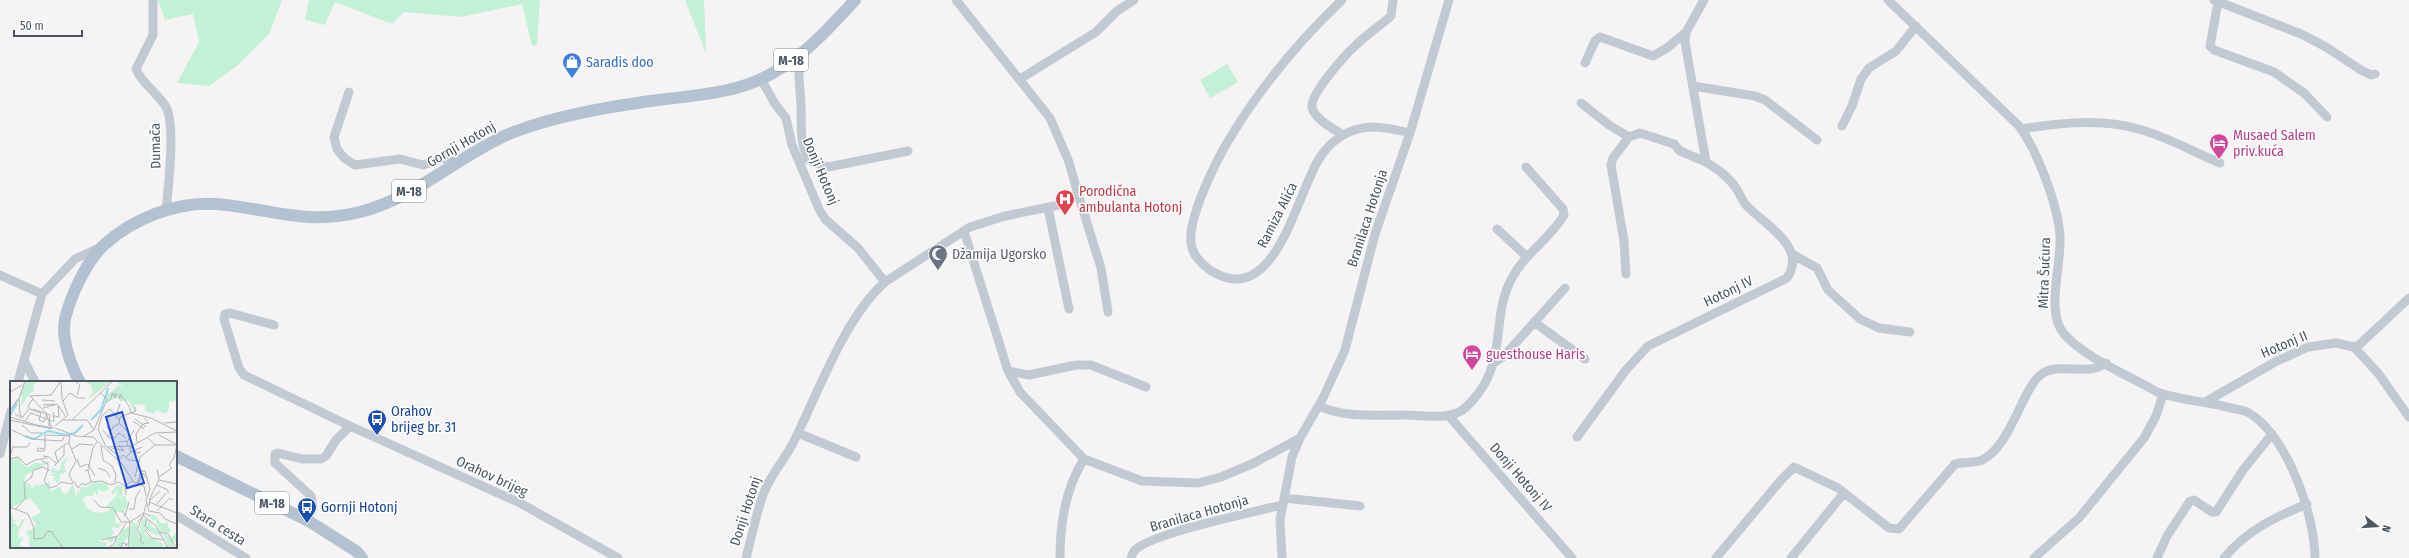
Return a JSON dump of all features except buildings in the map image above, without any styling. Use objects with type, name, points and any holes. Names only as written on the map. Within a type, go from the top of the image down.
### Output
[{"type":"main road","name":"M-18","points":[[761,79],[810,48],[855,0]]},
{"type":"main road","name":"Gornji Hotonj","points":[[80,381],[64,342],[63,326],[66,310],[80,279],[104,245],[137,222],[166,211],[212,204],[302,218],[336,217],[362,212],[400,196],[486,145],[539,123],[591,110],[711,93],[761,79]]},
{"type":"main road","name":"M-18","points":[[177,456],[307,520],[356,551],[362,558]]},
{"type":"street","name":"Dumača","points":[[153,0],[153,35],[136,68],[138,75],[154,90],[167,108],[171,142],[166,211]]},
{"type":"street","points":[[956,0],[1050,118],[1069,162],[1100,268],[1108,312]]},
{"type":"street","points":[[1020,80],[1096,32],[1117,11],[1134,0]]},
{"type":"street","name":"Ramiza Alića","points":[[1342,0],[1295,48],[1224,149],[1193,222],[1190,243],[1193,251],[1204,266],[1214,272],[1234,279],[1251,276],[1266,266],[1279,246],[1319,159],[1331,144],[1343,136],[1362,127],[1380,127],[1410,133]]},
{"type":"street","points":[[1343,136],[1316,115],[1312,107],[1312,100],[1330,74],[1355,45],[1391,16],[1393,0]]},
{"type":"street","name":"Branilaca Hotonja","points":[[1282,558],[1279,538],[1283,501],[1292,457],[1300,438],[1319,406],[1345,350],[1375,234],[1410,133],[1449,0]]},
{"type":"street","points":[[1585,63],[1594,41],[1600,37],[1653,56],[1667,48],[1686,32],[1704,0]]},
{"type":"street","name":"Mitra Šućura","points":[[1890,0],[2021,129],[2036,153],[2059,228],[2060,255],[2055,309],[2057,319],[2063,333],[2075,345],[2163,394],[2207,401],[2248,412],[2272,434],[2301,489],[2307,504],[2312,527],[2315,558]]},
{"type":"street","points":[[2327,117],[2304,93],[2274,72],[2214,50],[2210,46],[2215,1],[2301,34],[2326,47],[2361,70],[2371,75],[2375,74]]},
{"type":"street","points":[[1842,126],[1852,106],[1861,79],[1869,68],[1896,51],[1916,26]]},
{"type":"street","points":[[1686,32],[1685,42],[1706,162]]},
{"type":"street","name":"Donji Hotonj","points":[[799,55],[798,74],[801,105],[800,137],[808,160],[828,167],[908,151]]},
{"type":"street","name":"Donji Hotonj","points":[[761,79],[775,104],[786,118],[792,145],[819,210],[826,219],[858,248],[885,282]]},
{"type":"street","points":[[1693,86],[1755,96],[1765,100],[1817,140]]},
{"type":"street","points":[[348,92],[334,137],[337,149],[344,158],[355,165],[400,159],[424,165],[446,157],[455,164]]},
{"type":"street","points":[[1581,102],[1609,125],[1629,137]]},
{"type":"street","points":[[2021,129],[2055,124],[2121,125],[2150,132],[2220,163]]},
{"type":"street","points":[[1626,274],[1624,242],[1611,165],[1613,158],[1629,137],[1640,134],[1674,144],[1680,151],[1706,162],[1728,178],[1744,202],[1777,232],[1792,254],[1817,268],[1828,290],[1860,320],[1879,328],[1910,332]]},
{"type":"street","points":[[1319,406],[1331,411],[1364,415],[1448,415],[1457,413],[1469,405],[1489,377],[1494,363],[1505,296],[1511,278],[1526,256],[1559,224],[1564,215],[1563,209],[1526,167]]},
{"type":"street","name":"Donji Hotonj","points":[[746,558],[765,492],[798,433],[837,351],[864,305],[885,282],[970,227],[1005,216],[1059,205],[1078,194]]},
{"type":"street","points":[[1048,208],[1069,308]]},
{"type":"street","points":[[1497,229],[1526,256]]},
{"type":"street","name":"Branilaca Hotonja","points":[[964,231],[1008,371],[1020,392],[1084,459],[1142,481],[1198,483],[1221,477],[1254,463],[1300,438]]},
{"type":"street","points":[[18,381],[42,294],[75,259],[104,245]]},
{"type":"street","name":"Hotonj IV","points":[[1577,438],[1626,370],[1648,346],[1787,278],[1793,265],[1792,254]]},
{"type":"street","points":[[0,275],[42,294]]},
{"type":"street","points":[[1494,363],[1504,356],[1565,288]]},
{"type":"street","points":[[2409,298],[2367,338],[2354,347],[2378,372],[2409,417]]},
{"type":"street","name":"Orahov brijeg","points":[[274,325],[230,313],[225,314],[224,319],[239,368],[251,378],[350,426],[520,503],[618,558]]},
{"type":"street","points":[[1534,322],[1585,359]]},
{"type":"street","name":"Hotonj II","points":[[2207,401],[2275,362],[2308,347],[2336,343],[2354,347]]},
{"type":"street","points":[[24,360],[34,381]]},
{"type":"street","points":[[1716,558],[1790,469],[1800,468],[1844,492],[1890,528],[1899,529],[1955,464],[1981,461],[1987,457],[2007,433],[2032,385],[2044,373],[2062,369],[2093,369],[2106,363]]},
{"type":"street","points":[[1008,371],[1030,375],[1076,365],[1091,365],[1146,386]]},
{"type":"street","points":[[2034,558],[2079,518],[2144,438],[2156,416],[2163,394]]},
{"type":"street","points":[[0,454],[10,415]]},
{"type":"street","name":"Donji Hotonj IV","points":[[1448,415],[1572,558]]},
{"type":"street","points":[[307,520],[313,507],[311,496],[275,463],[275,454],[278,453],[309,460],[321,459],[326,456],[336,440],[350,426]]},
{"type":"street","points":[[798,433],[856,457]]},
{"type":"street","points":[[2157,558],[2167,536],[2190,501],[2194,500],[2212,512],[2216,512],[2243,470],[2272,434]]},
{"type":"street","points":[[1060,558],[1060,531],[1065,509],[1076,471],[1084,459]]},
{"type":"street","points":[[1791,558],[1844,492]]},
{"type":"street","name":"Branilaca Hotonja","points":[[1131,558],[1135,550],[1146,543],[1202,524],[1283,501],[1360,506]]},
{"type":"street","points":[[2224,558],[2244,538],[2264,523],[2307,504]]},
{"type":"street","name":"Stara cesta","points":[[177,516],[246,558]]},
{"type":"green space","points":[[158,0],[282,0],[269,34],[238,65],[209,86],[177,83],[199,42],[193,14],[165,20]]},
{"type":"green space","points":[[309,0],[540,0],[537,45],[532,46],[522,4],[461,17],[404,12],[392,24],[335,2],[325,25],[305,20]]},
{"type":"green space","points":[[685,0],[704,0],[706,53]]},
{"type":"green space","points":[[1227,64],[1238,82],[1210,98],[1200,80]]},
{"type":"place","name":"Saradis doo","points":[[572,79]]},
{"type":"place","name":"Musaed Salem priv.kuća","points":[[2219,160]]},
{"type":"place","name":"Porodična ambulanta Hotonj","points":[[1065,216]]},
{"type":"place","name":"Džamija Ugorsko","points":[[938,271]]},
{"type":"place","name":"guesthouse Haris","points":[[1472,371]]},
{"type":"place","name":"Orahov brijeg br. 31","points":[[377,436]]},
{"type":"place","name":"Gornji Hotonj","points":[[307,524]]}]
